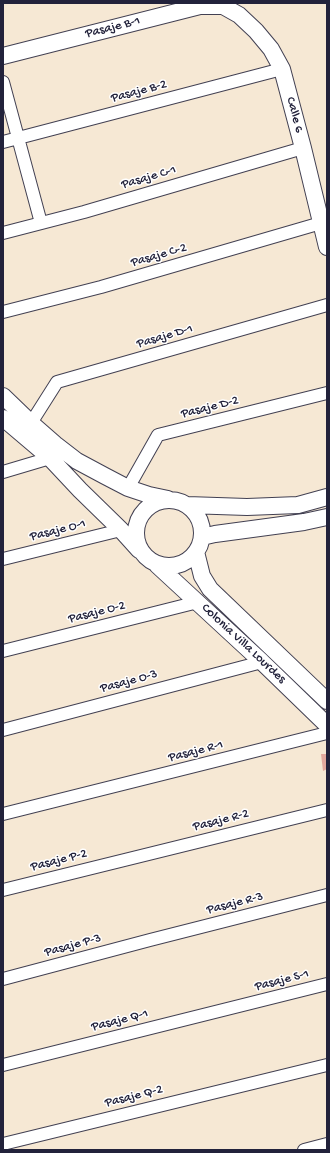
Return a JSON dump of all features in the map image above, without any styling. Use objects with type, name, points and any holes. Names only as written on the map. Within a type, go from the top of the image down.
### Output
[{"type":"street","name":"Pasaje B-1","points":[[3,56],[200,4],[222,6]]},
{"type":"street","name":"Calle 6","points":[[222,6],[239,15],[256,31],[271,49],[282,69],[327,247]]},
{"type":"street","name":"Pasaje B-2","points":[[3,142],[282,69]]},
{"type":"street","points":[[3,82],[41,223]]},
{"type":"street","name":"Pasaje C-1","points":[[3,233],[84,212],[303,148]]},
{"type":"street","name":"Pasaje C-2","points":[[3,312],[101,287],[321,224]]},
{"type":"street","name":"Pasaje D-1","points":[[30,423],[57,382],[327,305]]},
{"type":"street","name":"Pasaje D-2","points":[[128,488],[158,435],[327,393]]},
{"type":"street","points":[[3,396],[30,423],[77,461],[128,488],[149,495],[179,501],[194,511],[202,528],[202,538],[196,552],[183,563],[175,566],[166,566],[151,560],[138,547],[135,536],[136,524],[141,514],[150,506],[160,501],[170,500]]},
{"type":"street","name":"Colonia Villa Lourdes","points":[[3,418],[50,458],[151,560],[198,602],[327,725]]},
{"type":"street","points":[[3,472],[50,458]]},
{"type":"street","points":[[187,505],[247,507],[298,505],[327,497]]},
{"type":"street","points":[[202,538],[215,534],[327,518]]},
{"type":"street","name":"Pasaje O-1","points":[[3,559],[121,530]]},
{"type":"street","name":"Colonia Villa Lourdes","points":[[196,552],[202,576],[210,589],[327,701]]},
{"type":"street","name":"Pasaje O-2","points":[[3,651],[198,602]]},
{"type":"street","name":"Pasaje O-3","points":[[3,730],[262,662]]},
{"type":"street","name":"Pasaje R-1","points":[[3,814],[327,733]]},
{"type":"street","name":"Pasaje R-2","points":[[122,860],[327,810]]},
{"type":"street","name":"Pasaje P-2","points":[[3,890],[122,860]]},
{"type":"street","name":"Pasaje R-3","points":[[150,940],[327,895]]},
{"type":"street","name":"Pasaje P-3","points":[[3,978],[150,940]]},
{"type":"street","name":"Pasaje S-1","points":[[244,1005],[327,984]]},
{"type":"street","name":"Pasaje Q-1","points":[[3,1065],[244,1005]]},
{"type":"street","name":"Pasaje Q-2","points":[[3,1144],[327,1065]]},
{"type":"street","points":[[309,1149],[327,1144]]},
{"type":"building","points":[[321,754],[327,754],[327,769],[323,771]]}]
